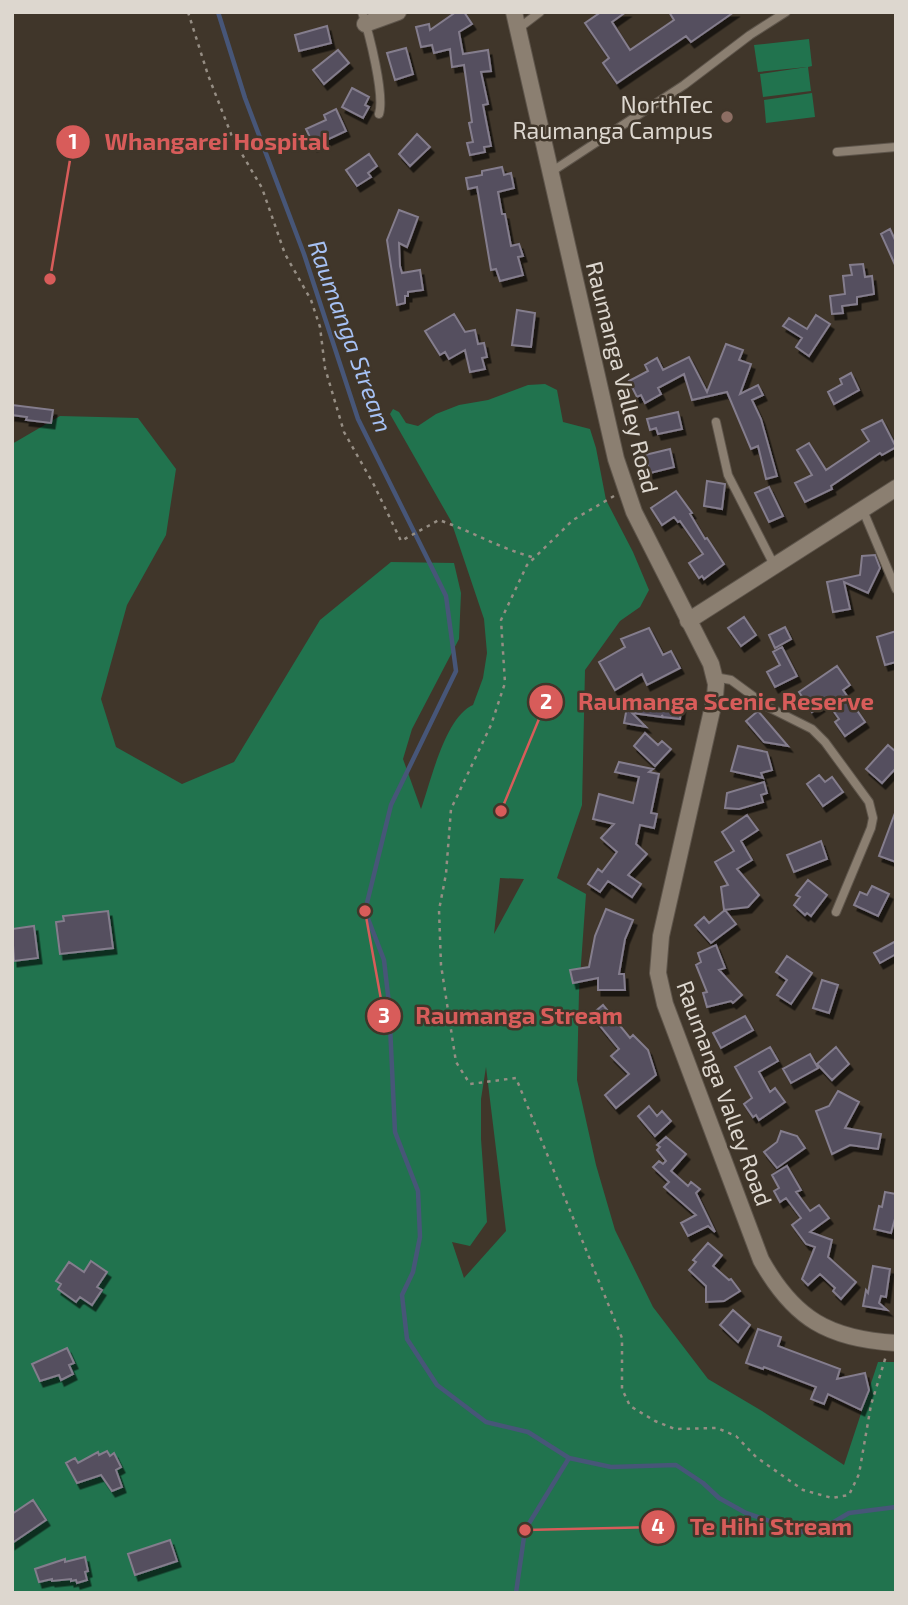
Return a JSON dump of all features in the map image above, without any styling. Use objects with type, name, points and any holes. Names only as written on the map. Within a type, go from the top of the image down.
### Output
[{"type":"street","points":[[364,18],[398,12]]},
{"type":"street","name":"Raumanga Valley Road","points":[[516,20],[615,459],[625,490],[715,677],[711,716],[661,936],[658,973],[661,987],[670,1018],[757,1247],[773,1281],[797,1310],[818,1324],[864,1342],[892,1343]]},
{"type":"street","points":[[688,621],[896,488]]},
{"type":"lane","points":[[516,20],[540,12]]},
{"type":"lane","points":[[551,172],[684,85],[750,35],[786,12]]},
{"type":"lane","points":[[364,18],[380,90],[382,103],[379,114]]},
{"type":"lane","points":[[837,152],[896,147]]},
{"type":"lane","points":[[716,422],[728,475],[774,565]]},
{"type":"lane","points":[[862,508],[896,589]]},
{"type":"lane","points":[[715,677],[731,680],[755,699],[812,729],[839,760],[869,802],[873,818],[871,828],[835,912]]},
{"type":"path","points":[[188,12],[208,75],[233,139],[262,188],[285,254],[311,300],[320,327],[325,368],[344,432],[401,541],[439,520],[465,529],[506,550],[533,558]]},
{"type":"path","points":[[625,490],[573,520],[533,558],[527,565],[501,620],[505,683],[491,725],[451,809],[446,874],[439,910],[441,965],[456,1062],[470,1084],[516,1078],[622,1338],[622,1389],[630,1406],[675,1429],[717,1427],[736,1436],[756,1457],[803,1490],[832,1498],[849,1495],[859,1474],[871,1405],[892,1343]]},
{"type":"green space","points":[[809,39],[811,91],[763,97],[760,74],[807,67],[758,72],[754,45]]},
{"type":"green space","points":[[812,93],[815,117],[766,123],[764,100]]},
{"type":"green space","points":[[545,384],[557,390],[563,422],[590,429],[606,500],[649,590],[640,607],[620,621],[585,670],[582,805],[557,878],[586,894],[579,992],[577,1080],[596,1165],[615,1230],[653,1307],[708,1379],[844,1465],[878,1362],[896,1362],[896,1593],[12,1593],[12,444],[60,416],[138,418],[176,469],[166,535],[127,605],[101,699],[116,747],[182,784],[234,762],[320,620],[391,562],[454,563],[461,593],[459,639],[412,729],[403,759],[421,809],[440,751],[454,722],[473,705],[483,678],[487,653],[484,619],[451,521],[390,414],[393,409],[399,412],[406,423],[418,426],[436,414],[459,405],[488,400],[528,385]],"holes":[[[500,878],[524,879],[494,934]],[[486,1067],[506,1231],[464,1278],[452,1242],[470,1246],[487,1222],[481,1139],[481,1099]]]},
{"type":"building","points":[[456,12],[464,12],[472,24],[459,32],[463,54],[488,50],[491,71],[481,72],[488,104],[483,105],[491,146],[484,147],[485,152],[470,155],[467,143],[473,142],[469,123],[472,122],[464,65],[452,67],[450,49],[434,53],[432,45],[421,47],[416,27],[429,24],[430,30]]},
{"type":"building","points":[[601,12],[626,12],[612,22],[630,50],[674,20],[669,12],[734,12],[691,42],[686,36],[617,83],[603,63],[609,58],[585,23]]},
{"type":"building","points":[[327,26],[331,43],[299,51],[295,35]]},
{"type":"building","points":[[406,48],[413,74],[395,80],[387,53]]},
{"type":"building","points":[[338,50],[349,63],[324,84],[313,70]]},
{"type":"building","points":[[352,88],[369,97],[365,105],[369,107],[363,118],[342,107]]},
{"type":"building","points":[[336,109],[346,131],[314,146],[306,129],[326,120],[324,115]]},
{"type":"building","points":[[417,134],[430,147],[410,166],[399,154]]},
{"type":"building","points":[[369,154],[377,166],[368,173],[371,177],[357,186],[346,170]]},
{"type":"building","points":[[502,167],[504,175],[511,173],[514,188],[498,192],[502,214],[505,214],[511,246],[519,244],[523,256],[518,257],[523,275],[500,281],[496,269],[491,270],[477,187],[468,189],[466,178]]},
{"type":"building","points":[[399,210],[418,217],[407,247],[399,243],[400,266],[402,273],[420,270],[423,290],[408,292],[405,303],[397,305],[387,240]]},
{"type":"building","points":[[890,229],[896,242],[896,267],[881,234]]},
{"type":"building","points":[[863,264],[865,277],[872,276],[874,294],[857,297],[857,304],[842,306],[843,313],[832,314],[830,296],[845,294],[843,276],[852,275],[850,265]]},
{"type":"building","points":[[517,310],[535,313],[531,347],[512,345]]},
{"type":"building","points":[[454,314],[465,332],[475,330],[478,344],[484,343],[487,357],[482,358],[485,369],[470,372],[465,350],[449,359],[445,352],[440,355],[425,331]]},
{"type":"building","points":[[816,315],[830,324],[809,356],[796,347],[802,338],[783,326],[789,318],[807,329]]},
{"type":"building","points":[[726,344],[743,350],[739,360],[751,364],[740,394],[758,385],[763,395],[752,400],[761,419],[777,476],[766,479],[758,446],[751,449],[727,392],[692,400],[684,374],[658,388],[661,394],[645,403],[641,395],[637,397],[629,381],[648,371],[645,365],[657,358],[663,370],[689,357],[707,392]]},
{"type":"building","points":[[851,373],[859,390],[834,404],[828,392],[842,384],[840,379]]},
{"type":"building","points":[[12,405],[53,410],[51,423],[12,415]]},
{"type":"building","points":[[678,412],[682,429],[658,434],[656,428],[650,430],[647,419]]},
{"type":"building","points":[[882,420],[896,447],[882,455],[880,453],[831,486],[832,489],[805,502],[795,483],[812,475],[797,450],[809,443],[826,470],[869,441],[862,430]]},
{"type":"building","points":[[670,449],[674,467],[650,473],[645,455]]},
{"type":"building","points":[[707,481],[725,484],[722,509],[704,506]]},
{"type":"building","points":[[769,487],[783,516],[769,522],[755,493]]},
{"type":"building","points":[[676,491],[692,513],[690,514],[705,539],[707,538],[724,564],[704,579],[702,576],[699,578],[689,563],[703,554],[680,521],[674,517],[662,525],[651,508]]},
{"type":"building","points":[[875,555],[880,568],[868,593],[844,582],[850,609],[833,612],[827,582],[860,575],[862,556]]},
{"type":"building","points":[[744,617],[756,635],[741,646],[728,628]]},
{"type":"building","points":[[785,627],[791,639],[775,648],[769,635]]},
{"type":"building","points":[[649,628],[663,655],[671,651],[680,668],[647,685],[642,674],[615,690],[599,662],[625,647],[621,639]]},
{"type":"building","points":[[896,631],[896,662],[885,665],[877,637]]},
{"type":"building","points":[[782,647],[797,676],[775,687],[767,672],[780,665],[773,652]]},
{"type":"building","points":[[837,666],[850,685],[843,690],[865,722],[845,736],[835,722],[839,719],[827,702],[812,712],[799,692]]},
{"type":"building","points":[[628,702],[661,708],[662,702],[682,704],[680,719],[632,713],[646,727],[624,723]]},
{"type":"building","points":[[758,711],[788,746],[764,742],[746,721]]},
{"type":"building","points":[[645,733],[658,745],[662,741],[671,749],[655,766],[634,746]]},
{"type":"building","points":[[888,745],[896,752],[896,768],[882,783],[866,769]]},
{"type":"building","points":[[738,746],[767,752],[772,770],[761,773],[763,778],[731,771]]},
{"type":"building","points":[[619,762],[653,769],[649,772],[659,774],[651,813],[657,814],[654,828],[640,825],[636,844],[647,854],[628,875],[641,884],[632,897],[608,881],[600,892],[588,884],[598,869],[602,872],[617,852],[601,838],[614,824],[593,819],[599,794],[633,803],[639,777],[615,772]]},
{"type":"building","points":[[819,775],[825,782],[832,777],[843,792],[823,806],[807,784]]},
{"type":"building","points":[[764,782],[767,793],[761,795],[763,802],[739,809],[725,808],[727,793]]},
{"type":"building","points":[[896,814],[896,862],[879,856]]},
{"type":"building","points":[[747,815],[758,830],[741,841],[752,860],[737,869],[759,895],[748,907],[724,910],[721,887],[728,885],[715,862],[734,851],[722,832]]},
{"type":"building","points":[[821,841],[827,859],[794,872],[787,855]]},
{"type":"building","points":[[808,880],[827,895],[811,916],[807,913],[805,915],[794,905],[800,897],[796,895]]},
{"type":"building","points":[[872,886],[889,894],[878,916],[854,905],[860,892],[867,895]]},
{"type":"building","points":[[606,909],[633,920],[625,939],[619,974],[624,974],[625,990],[598,990],[598,978],[573,983],[570,970],[589,967],[595,936]]},
{"type":"building","points":[[725,910],[736,924],[711,943],[695,925],[704,917],[709,923]]},
{"type":"building","points":[[108,911],[113,948],[60,954],[56,922],[64,921],[63,916]]},
{"type":"building","points":[[34,926],[38,958],[14,961],[12,929]]},
{"type":"building","points":[[896,941],[896,954],[880,963],[874,953]]},
{"type":"building","points":[[716,945],[725,968],[719,970],[742,995],[733,1003],[731,1001],[707,1007],[703,993],[707,992],[696,965],[701,962],[698,953]]},
{"type":"building","points":[[787,956],[812,973],[791,1004],[777,995],[787,980],[776,972]]},
{"type":"building","points":[[822,980],[838,985],[829,1013],[813,1008]]},
{"type":"building","points":[[603,1005],[630,1038],[633,1035],[648,1050],[656,1075],[616,1108],[605,1095],[629,1074],[611,1056],[619,1049],[591,1015]]},
{"type":"building","points":[[745,1016],[753,1030],[721,1048],[713,1033]]},
{"type":"building","points":[[770,1047],[778,1061],[759,1072],[770,1092],[775,1088],[785,1102],[759,1120],[756,1115],[753,1117],[744,1104],[752,1098],[735,1067]]},
{"type":"building","points":[[836,1047],[849,1064],[832,1080],[817,1064]]},
{"type":"building","points":[[810,1054],[818,1068],[791,1083],[783,1069]]},
{"type":"building","points":[[838,1091],[859,1102],[845,1128],[881,1134],[878,1149],[850,1145],[832,1154],[816,1111],[829,1106]]},
{"type":"building","points":[[649,1106],[657,1116],[662,1111],[671,1121],[655,1136],[638,1116]]},
{"type":"building","points":[[781,1131],[797,1136],[805,1148],[777,1168],[764,1152],[777,1142]]},
{"type":"building","points":[[666,1137],[686,1154],[671,1171],[688,1186],[691,1182],[700,1189],[696,1193],[715,1232],[708,1226],[688,1236],[681,1223],[696,1215],[664,1187],[669,1182],[653,1167],[659,1161],[663,1164],[666,1161],[657,1150],[660,1147],[657,1145]]},
{"type":"building","points":[[787,1166],[801,1190],[796,1192],[810,1211],[819,1205],[829,1218],[810,1232],[832,1240],[828,1257],[856,1282],[841,1299],[833,1291],[835,1288],[820,1274],[808,1285],[802,1279],[815,1247],[806,1244],[792,1225],[801,1218],[786,1198],[780,1202],[774,1191],[779,1188],[772,1175]]},
{"type":"building","points":[[885,1192],[896,1194],[896,1215],[891,1233],[874,1229]]},
{"type":"building","points":[[708,1243],[722,1255],[713,1266],[731,1279],[740,1291],[724,1301],[706,1302],[706,1286],[689,1270],[696,1262],[693,1260]]},
{"type":"building","points":[[91,1261],[107,1272],[97,1287],[102,1290],[92,1305],[80,1297],[76,1302],[58,1289],[61,1284],[56,1281],[69,1262],[84,1272]]},
{"type":"building","points":[[873,1266],[890,1269],[886,1297],[881,1296],[879,1303],[887,1310],[863,1306]]},
{"type":"building","points":[[733,1310],[750,1325],[738,1342],[720,1325]]},
{"type":"building","points":[[758,1329],[781,1337],[778,1346],[840,1369],[837,1379],[865,1373],[869,1390],[861,1410],[828,1394],[824,1404],[811,1399],[816,1387],[746,1363]]},
{"type":"building","points":[[67,1348],[74,1363],[69,1365],[73,1374],[61,1380],[59,1375],[40,1381],[32,1364]]},
{"type":"building","points":[[107,1451],[110,1456],[114,1453],[121,1467],[116,1470],[122,1487],[112,1491],[101,1475],[77,1483],[66,1463],[75,1458],[78,1463],[98,1452],[99,1455]]},
{"type":"building","points":[[33,1500],[46,1520],[12,1543],[12,1514]]},
{"type":"building","points":[[170,1540],[177,1561],[135,1575],[128,1554]]},
{"type":"building","points":[[85,1557],[87,1580],[77,1583],[71,1579],[39,1582],[35,1569],[65,1559],[65,1562]]},
{"type":"waterway","name":"Raumanga Stream","points":[[218,12],[245,98],[304,254],[358,419],[446,596],[456,671],[391,805],[365,911],[384,960],[389,1004],[395,1132],[418,1191],[420,1237],[413,1272],[402,1295],[407,1339],[437,1385],[486,1422],[528,1432],[569,1458],[611,1467],[676,1465],[703,1483],[719,1498],[746,1513],[802,1532],[827,1526],[849,1513],[896,1507]]},
{"type":"waterway","points":[[516,1593],[525,1530],[569,1458]]},
{"type":"place","name":"NorthTec Raumanga Campus","points":[[727,117]]},
{"type":"place","name":"Whangarei Hospital","points":[[50,279]]},
{"type":"place","name":"Raumanga Scenic Reserve","points":[[501,811]]},
{"type":"place","name":"Raumanga Stream","points":[[365,911]]},
{"type":"place","name":"Te Hihi Stream","points":[[525,1530]]}]
